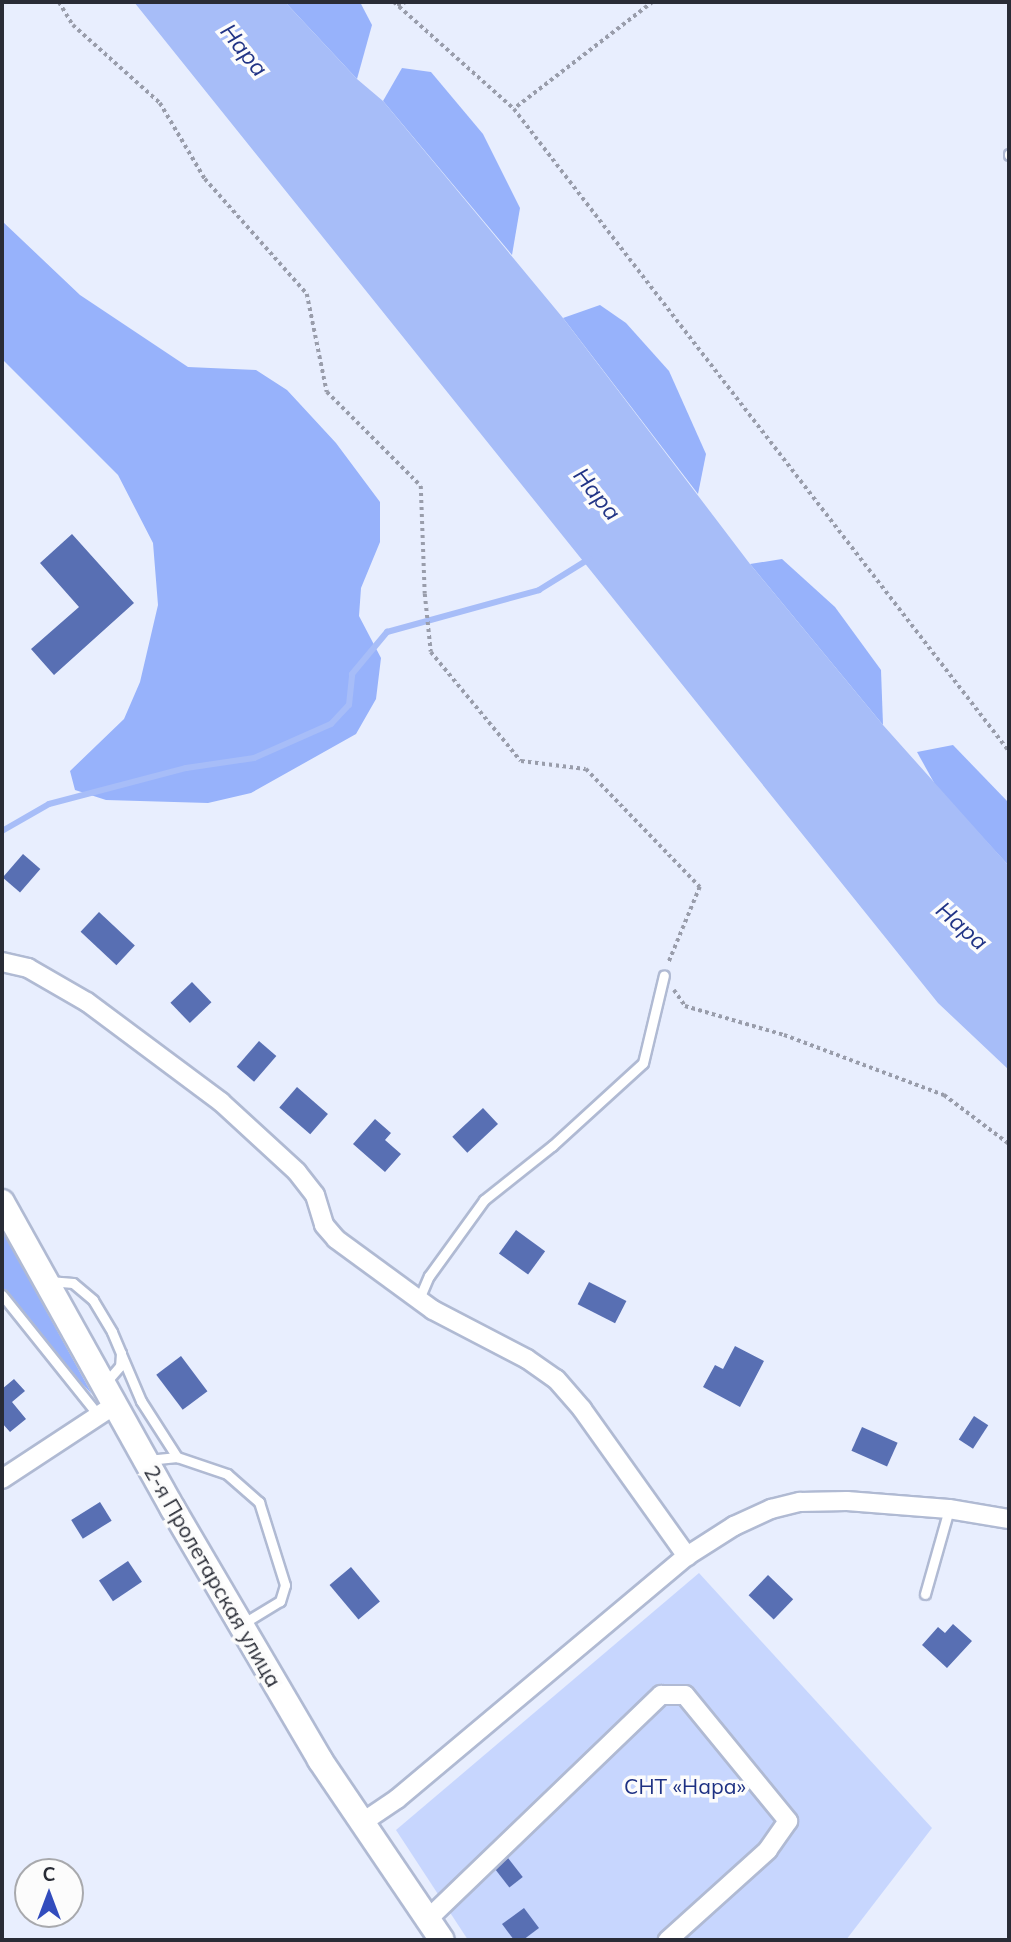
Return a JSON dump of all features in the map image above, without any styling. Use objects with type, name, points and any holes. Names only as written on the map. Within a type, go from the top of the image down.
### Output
[{"type":"main road","name":"2-я Пролетарская улица","points":[[2,1202],[47,1281],[106,1401],[146,1460],[320,1760],[442,1940]]},
{"type":"street","points":[[2,962],[28,968],[87,1003],[221,1102],[297,1172],[314,1195],[324,1225],[336,1239],[433,1310],[527,1359],[556,1378],[582,1409],[687,1556]]},
{"type":"street","points":[[2,1479],[106,1401]]},
{"type":"street","points":[[363,1822],[397,1799],[687,1556],[734,1526],[771,1510],[800,1502],[847,1500],[949,1509],[1009,1518]]},
{"type":"street","points":[[427,1920],[661,1695],[685,1696],[788,1821],[768,1850],[668,1940]]},
{"type":"lane","points":[[419,1299],[429,1276],[484,1200],[552,1146],[643,1063],[664,975]]},
{"type":"lane","points":[[47,1281],[73,1283],[93,1300],[121,1353],[141,1401],[177,1457]]},
{"type":"lane","points":[[2,1295],[106,1401],[120,1366],[121,1353]]},
{"type":"lane","points":[[146,1460],[177,1457],[227,1474],[259,1502],[285,1585],[280,1601],[240,1625]]},
{"type":"lane","points":[[925,1594],[949,1509]]},
{"type":"path","points":[[59,2],[74,25],[160,103],[205,179],[306,294],[327,392],[421,486],[425,594],[431,652],[521,761],[586,769],[700,887],[664,975],[685,1006],[784,1035],[944,1095],[1009,1144]]},
{"type":"path","points":[[396,3],[406,2]]},
{"type":"path","points":[[514,109],[653,2]]},
{"type":"path","points":[[396,3],[514,109],[1009,751]]},
{"type":"green space","name":"СНТ «Нара»","points":[[699,1573],[932,1828],[846,1940],[468,1940],[396,1830]]},
{"type":"shaded area","points":[[285,2],[360,2],[372,25],[357,79]]},
{"type":"shaded area","points":[[402,68],[431,72],[483,134],[520,208],[512,255],[383,101]]},
{"type":"shaded area","points":[[2,221],[80,295],[188,367],[256,370],[287,390],[336,443],[380,502],[380,542],[361,588],[359,616],[381,658],[376,699],[356,734],[251,793],[208,803],[106,800],[75,790],[70,771],[124,719],[140,682],[158,605],[153,543],[118,475],[2,359]]},
{"type":"shaded area","points":[[600,305],[626,323],[669,371],[706,454],[698,494],[563,318]]},
{"type":"shaded area","points":[[782,559],[835,607],[881,670],[883,725],[750,564]]},
{"type":"shaded area","points":[[953,745],[1009,803],[1009,866],[937,788],[917,752]]},
{"type":"shaded area","points":[[2,1230],[92,1394],[25,1325],[2,1294]]},
{"type":"water","name":"Нара","points":[[134,2],[285,2],[357,79],[383,101],[563,318],[750,564],[883,725],[1009,866],[1009,1070],[938,1003]]},
{"type":"building","points":[[72,534],[134,603],[54,675],[31,649],[79,607],[40,563]]},
{"type":"building","points":[[23,854],[40,869],[20,892],[3,877]]},
{"type":"building","points":[[99,912],[135,945],[116,965],[81,932]]},
{"type":"building","points":[[192,982],[211,1002],[190,1023],[170,1003]]},
{"type":"building","points":[[259,1041],[276,1056],[254,1082],[237,1067]]},
{"type":"building","points":[[297,1087],[328,1114],[310,1134],[279,1107]]},
{"type":"building","points":[[483,1108],[498,1124],[467,1153],[452,1137]]},
{"type":"building","points":[[375,1119],[391,1133],[385,1140],[401,1154],[385,1172],[353,1144]]},
{"type":"building","points":[[516,1230],[545,1251],[528,1275],[499,1253]]},
{"type":"building","points":[[589,1282],[626,1301],[615,1323],[578,1304]]},
{"type":"building","points":[[735,1346],[764,1361],[740,1407],[703,1387],[715,1365],[723,1369]]},
{"type":"building","points":[[181,1356],[207,1391],[183,1410],[156,1375]]},
{"type":"building","points":[[14,1379],[25,1391],[12,1402],[26,1419],[10,1432],[2,1423],[2,1389]]},
{"type":"building","points":[[974,1416],[988,1425],[973,1449],[959,1439]]},
{"type":"building","points":[[862,1427],[898,1443],[887,1467],[851,1451]]},
{"type":"building","points":[[100,1502],[112,1521],[83,1539],[71,1520]]},
{"type":"building","points":[[128,1561],[142,1582],[113,1601],[99,1581]]},
{"type":"building","points":[[351,1567],[380,1601],[358,1619],[330,1585]]},
{"type":"building","points":[[768,1575],[793,1599],[774,1619],[749,1595]]},
{"type":"building","points":[[953,1624],[972,1641],[947,1668],[922,1645],[938,1627],[945,1633]]},
{"type":"building","points":[[508,1858],[523,1877],[509,1887],[495,1868]]},
{"type":"building","points":[[524,1908],[539,1928],[523,1940],[514,1940],[502,1924]]},
{"type":"waterway","points":[[2,831],[49,804],[186,768],[254,758],[331,724],[349,705],[352,674],[387,632],[539,590],[589,559]]}]
